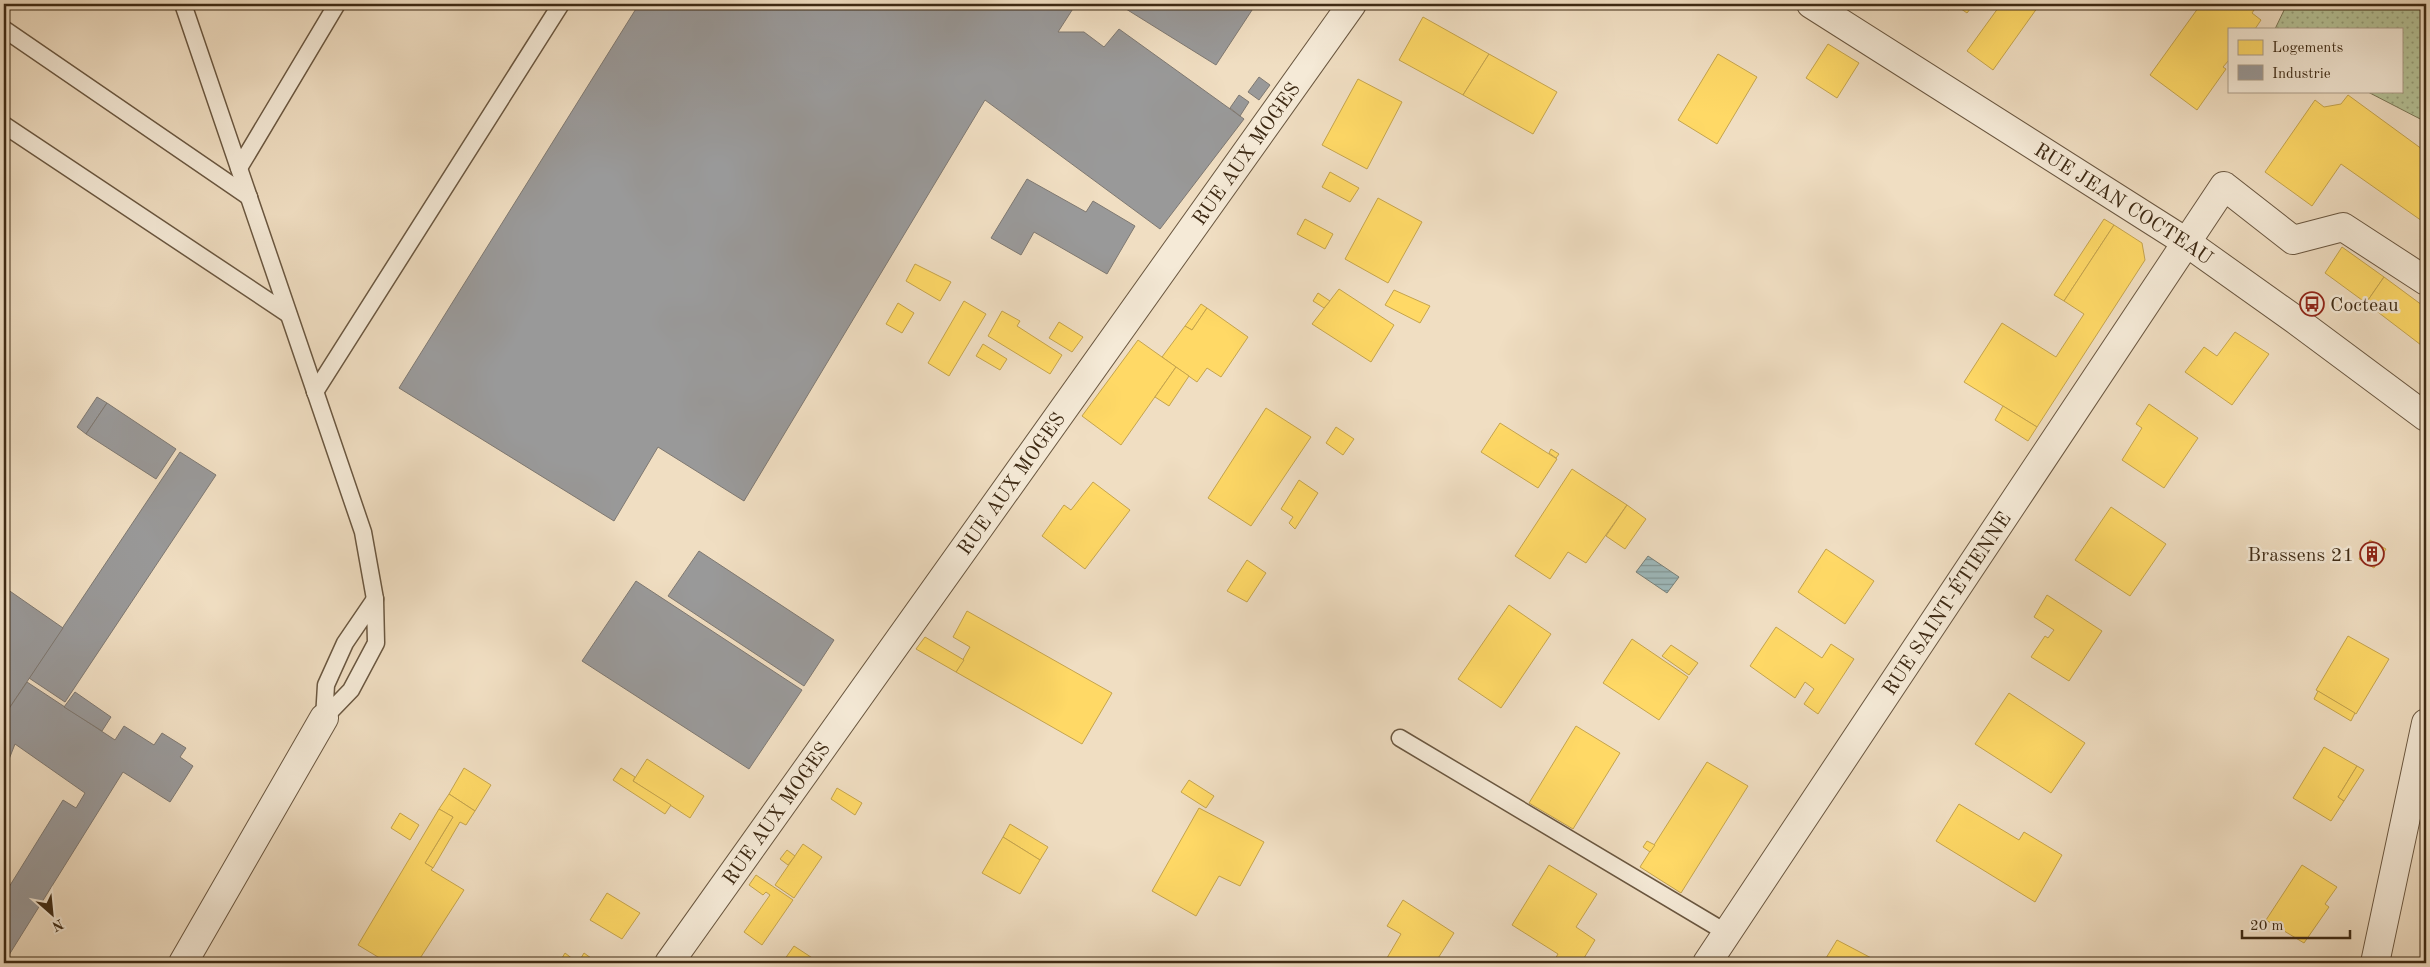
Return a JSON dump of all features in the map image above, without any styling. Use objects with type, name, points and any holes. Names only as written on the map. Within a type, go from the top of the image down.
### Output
[{"type":"street","name":"RUE AUX MOGES","points":[[669,963],[1352,4]]},
{"type":"street","name":"RUE JEAN COCTEAU","points":[[1811,4],[2186,242],[2297,321],[2426,418]]},
{"type":"street","name":"RUE SAINT-ÉTIENNE","points":[[1707,963],[2224,186],[2293,240],[2343,227],[2426,281]]},
{"type":"street","points":[[184,963],[324,718]]},
{"type":"street","points":[[2375,963],[2426,723]]},
{"type":"lane","points":[[183,4],[362,532],[375,599],[376,643],[351,690],[324,718]]},
{"type":"lane","points":[[239,168],[337,4]]},
{"type":"lane","points":[[315,392],[561,4]]},
{"type":"lane","points":[[4,28],[249,197]]},
{"type":"lane","points":[[4,125],[288,314]]},
{"type":"lane","points":[[324,718],[326,685],[345,643],[375,599]]},
{"type":"lane","points":[[1400,738],[1727,933]]},
{"type":"green space","points":[[2287,4],[2426,4],[2426,122],[2368,92],[2402,92],[2402,28],[2275,28]]},
{"type":"water","points":[[1648,556],[1679,577],[1667,593],[1636,572]]},
{"type":"building: Logements","points":[[1940,4],[1954,4],[1949,10]]},
{"type":"building: Logements","points":[[1954,4],[1974,4],[1967,13]]},
{"type":"building: Logements","points":[[2001,4],[2040,4],[1993,70],[1967,51]]},
{"type":"building: Logements","points":[[2201,4],[2258,4],[2252,13],[2261,20],[2256,28],[2228,28],[2228,61],[2223,67],[2226,69],[2197,110],[2150,75]]},
{"type":"building: Logements","points":[[1423,17],[1489,54],[1463,95],[1399,60]]},
{"type":"building: Logements","points":[[1828,44],[1859,63],[1837,98],[1806,78]]},
{"type":"building: Logements","points":[[1489,54],[1557,92],[1533,134],[1463,95]]},
{"type":"building: Logements","points":[[1718,54],[1757,77],[1717,144],[1678,120]]},
{"type":"building: Logements","points":[[1358,79],[1402,102],[1367,169],[1322,145]]},
{"type":"building: Logements","points":[[2348,95],[2426,152],[2426,216],[2422,221],[2341,164],[2312,206],[2265,172],[2315,100],[2324,107],[2341,104]]},
{"type":"building: Logements","points":[[1330,172],[1359,188],[1350,202],[1322,187]]},
{"type":"building: Logements","points":[[1378,198],[1422,222],[1388,283],[1345,259]]},
{"type":"building: Logements","points":[[1305,219],[1333,234],[1325,249],[1297,234]]},
{"type":"building: Logements","points":[[2104,219],[2114,225],[2064,301],[2054,295]]},
{"type":"building: Logements","points":[[2114,225],[2142,243],[2145,260],[2037,427],[1964,382],[2002,323],[2056,357],[2084,314],[2064,301]]},
{"type":"building: Logements","points":[[2342,247],[2384,277],[2366,303],[2325,273]]},
{"type":"building: Logements","points":[[915,264],[951,282],[940,301],[906,281]]},
{"type":"building: Logements","points":[[2384,277],[2426,308],[2426,338],[2421,345],[2366,303]]},
{"type":"building: Logements","points":[[1339,289],[1394,325],[1371,362],[1312,324]]},
{"type":"building: Logements","points":[[1394,290],[1430,306],[1420,323],[1385,305]]},
{"type":"building: Logements","points":[[1318,293],[1330,301],[1324,308],[1313,301]]},
{"type":"building: Logements","points":[[964,301],[986,314],[949,376],[928,363]]},
{"type":"building: Logements","points":[[898,303],[914,313],[902,333],[886,324]]},
{"type":"building: Logements","points":[[1201,304],[1207,308],[1192,330],[1185,326]]},
{"type":"building: Logements","points":[[1207,308],[1248,337],[1221,377],[1207,368],[1197,382],[1162,357],[1185,326],[1192,330]]},
{"type":"building: Logements","points":[[1002,311],[1020,321],[1017,326],[1062,355],[1050,374],[988,336]]},
{"type":"building: Logements","points":[[1059,322],[1083,337],[1072,352],[1049,338]]},
{"type":"building: Logements","points":[[2235,332],[2269,354],[2232,405],[2185,372],[2204,347],[2217,356]]},
{"type":"building: Logements","points":[[1138,340],[1176,367],[1121,445],[1082,416]]},
{"type":"building: Logements","points":[[983,344],[1007,359],[1000,370],[976,356]]},
{"type":"building: Logements","points":[[1176,367],[1189,376],[1169,406],[1155,397]]},
{"type":"building: Logements","points":[[2149,404],[2198,438],[2164,488],[2122,460],[2142,428],[2136,424]]},
{"type":"building: Logements","points":[[2003,406],[2037,427],[2028,441],[1995,420]]},
{"type":"building: Logements","points":[[1266,408],[1311,437],[1251,526],[1208,498]]},
{"type":"building: Logements","points":[[1500,423],[1557,459],[1538,488],[1481,452]]},
{"type":"building: Logements","points":[[1336,427],[1354,439],[1343,455],[1326,443]]},
{"type":"building: Logements","points":[[1551,449],[1559,454],[1556,458],[1549,453]]},
{"type":"building: Logements","points":[[1572,469],[1627,505],[1586,563],[1568,552],[1550,579],[1515,556]]},
{"type":"building: Logements","points":[[1299,480],[1318,493],[1295,529],[1289,523],[1293,517],[1281,509]]},
{"type":"building: Logements","points":[[1093,482],[1130,510],[1085,569],[1042,536],[1064,505],[1071,510]]},
{"type":"building: Logements","points":[[1627,505],[1646,519],[1625,549],[1606,536]]},
{"type":"building: Logements","points":[[2111,507],[2166,544],[2130,596],[2075,560]]},
{"type":"building: Logements","name":"Brassens 21","points":[[2370,540],[2386,549],[2374,568],[2359,559]]},
{"type":"building: Logements","points":[[1826,549],[1874,581],[1845,624],[1798,592]]},
{"type":"building: Logements","points":[[1247,560],[1266,573],[1247,602],[1227,591]]},
{"type":"building: Logements","points":[[2047,595],[2102,631],[2069,681],[2031,657],[2045,636],[2048,638],[2054,630],[2034,617]]},
{"type":"building: Logements","points":[[1509,605],[1551,634],[1501,708],[1458,679]]},
{"type":"building: Logements","points":[[967,611],[1112,693],[1082,744],[956,672],[970,647],[953,637]]},
{"type":"building: Logements","points":[[1776,627],[1822,658],[1831,644],[1854,659],[1818,714],[1804,704],[1814,689],[1805,682],[1795,698],[1750,666]]},
{"type":"building: Logements","points":[[2348,636],[2389,659],[2356,714],[2316,690]]},
{"type":"building: Logements","points":[[925,637],[964,660],[956,672],[916,649]]},
{"type":"building: Logements","points":[[1632,639],[1688,677],[1659,720],[1603,683]]},
{"type":"building: Logements","points":[[1671,645],[1698,663],[1689,675],[1662,656]]},
{"type":"building: Logements","points":[[2318,691],[2355,713],[2351,721],[2314,699]]},
{"type":"building: Logements","points":[[2009,693],[2085,743],[2051,793],[1975,744]]},
{"type":"building: Logements","points":[[1576,726],[1620,753],[1573,829],[1529,803]]},
{"type":"building: Logements","points":[[2324,747],[2357,766],[2338,797],[2344,801],[2331,821],[2293,798]]},
{"type":"building: Logements","points":[[647,759],[704,796],[690,818],[633,781]]},
{"type":"building: Logements","points":[[1707,762],[1748,786],[1681,893],[1640,867]]},
{"type":"building: Logements","points":[[2357,766],[2364,770],[2344,801],[2338,797]]},
{"type":"building: Logements","points":[[464,768],[491,785],[475,811],[449,794]]},
{"type":"building: Logements","points":[[621,768],[635,777],[633,781],[671,805],[665,814],[613,780]]},
{"type":"building: Logements","points":[[1189,780],[1214,796],[1206,808],[1181,792]]},
{"type":"building: Logements","points":[[837,788],[862,803],[855,815],[831,799]]},
{"type":"building: Logements","points":[[449,794],[475,811],[466,825],[460,822],[433,868],[425,863],[453,817],[439,809]]},
{"type":"building: Logements","points":[[1959,804],[2019,840],[2024,832],[2062,855],[2035,902],[1936,841]]},
{"type":"building: Logements","points":[[1199,808],[1264,842],[1240,886],[1219,876],[1196,916],[1152,891]]},
{"type":"building: Logements","points":[[439,809],[453,817],[425,863],[433,868],[431,870],[464,890],[417,963],[388,963],[358,945]]},
{"type":"building: Logements","points":[[400,813],[419,825],[410,840],[391,828]]},
{"type":"building: Logements","points":[[1010,824],[1048,847],[1040,860],[1003,837]]},
{"type":"building: Logements","points":[[1003,837],[1040,860],[1020,894],[982,873]]},
{"type":"building: Logements","points":[[1647,841],[1655,845],[1650,852],[1643,847]]},
{"type":"building: Logements","points":[[803,844],[822,857],[794,898],[775,885]]},
{"type":"building: Logements","points":[[787,850],[795,856],[788,865],[780,859]]},
{"type":"building: Logements","points":[[1549,865],[1597,894],[1576,927],[1595,940],[1584,958],[1592,963],[1557,963],[1554,961],[1558,954],[1512,925]]},
{"type":"building: Logements","points":[[2302,865],[2337,887],[2325,904],[2329,907],[2304,943],[2266,920]]},
{"type":"building: Logements","points":[[756,875],[793,900],[762,945],[744,932],[770,895],[766,892],[763,895],[749,885]]},
{"type":"building: Logements","points":[[607,893],[640,913],[622,939],[590,920]]},
{"type":"building: Logements","points":[[1403,900],[1454,933],[1435,963],[1384,963],[1401,934],[1387,926]]},
{"type":"building: Logements","points":[[1837,940],[1877,961],[1876,963],[1823,963]]},
{"type":"building: Logements","points":[[794,946],[820,963],[782,963]]},
{"type":"building: Logements","points":[[565,953],[578,963],[559,963]]},
{"type":"building: Logements","points":[[584,953],[598,963],[578,963]]},
{"type":"building: Industrie","points":[[639,4],[1076,4],[1058,32],[1084,32],[1104,47],[1119,29],[1244,119],[1160,229],[985,100],[744,501],[658,447],[614,521],[399,388]]},
{"type":"building: Industrie","points":[[1118,4],[1256,4],[1216,65]]},
{"type":"building: Industrie","points":[[1259,77],[1270,85],[1259,100],[1248,92]]},
{"type":"building: Industrie","points":[[1239,95],[1249,102],[1240,116],[1230,108]]},
{"type":"building: Industrie","points":[[1027,179],[1086,212],[1093,201],[1135,226],[1107,274],[1034,232],[1021,255],[991,238]]},
{"type":"building: Industrie","points":[[97,397],[107,403],[86,434],[77,427]]},
{"type":"building: Industrie","points":[[107,403],[176,449],[156,479],[86,434]]},
{"type":"building: Industrie","points":[[180,452],[216,475],[65,702],[29,678]]},
{"type":"building: Industrie","points":[[699,551],[834,640],[804,686],[668,596]]},
{"type":"building: Industrie","points":[[636,581],[802,690],[749,769],[582,661]]},
{"type":"building: Industrie","points":[[4,587],[63,628],[4,716]]},
{"type":"building: Industrie","points":[[27,682],[115,740],[124,726],[154,745],[162,733],[186,748],[180,757],[193,766],[170,802],[123,772],[4,963],[4,895],[63,800],[76,808],[85,793],[15,744],[4,772],[4,716]]},
{"type":"building: Industrie","points":[[75,692],[111,717],[102,731],[64,707]]},
{"type":"place","name":"Cocteau","points":[[2312,304]]},
{"type":"place","name":"Brassens 21","points":[[2372,554]]}]
